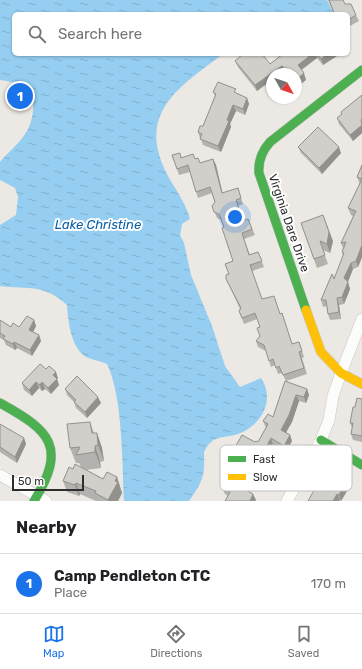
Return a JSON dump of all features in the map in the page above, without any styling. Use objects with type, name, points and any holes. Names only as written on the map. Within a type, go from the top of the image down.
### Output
[{"type":"street","name":"Virginia Dare Drive","points":[[362,70],[270,142],[265,148],[258,164],[259,173],[321,352],[341,373],[362,384]]},
{"type":"street","points":[[318,445],[329,420],[341,373],[362,319]]},
{"type":"street","points":[[0,403],[31,421],[46,436],[50,448],[51,464],[50,472],[39,499],[0,475]]},
{"type":"street","points":[[321,440],[329,445]]},
{"type":"street","points":[[352,459],[362,465]]},
{"type":"street","points":[[287,501],[293,491]]},
{"type":"water","name":"Lake Christine","points":[[0,0],[327,0],[333,12],[12,12],[12,56],[220,56],[179,89],[168,102],[160,116],[156,131],[158,149],[165,170],[188,212],[190,219],[182,224],[180,235],[184,243],[191,275],[212,326],[225,366],[240,387],[261,378],[267,395],[264,411],[253,425],[238,434],[214,440],[209,444],[204,452],[202,478],[189,501],[124,501],[119,412],[112,378],[107,364],[86,357],[81,353],[71,334],[67,305],[58,298],[43,290],[0,286],[0,225],[16,215],[18,197],[15,188],[0,180],[0,162],[27,132],[33,111],[33,103],[32,96],[25,88],[14,83],[0,80]]},
{"type":"building","points":[[329,0],[343,0],[345,4],[351,4],[356,15],[350,19],[350,12],[334,12]]},
{"type":"building","points":[[241,56],[264,56],[270,64],[280,56],[309,56],[298,65],[300,68],[284,68],[282,66],[279,68],[266,68],[266,77],[255,85],[235,61]]},
{"type":"building","points":[[218,82],[236,89],[234,92],[247,98],[243,109],[233,105],[227,120],[229,121],[218,146],[200,139],[202,134],[198,132],[200,126],[203,126],[216,94],[213,92]]},
{"type":"building","points":[[362,95],[362,125],[350,135],[337,118],[342,114],[341,112]]},
{"type":"building","points":[[318,127],[339,147],[319,168],[298,147]]},
{"type":"building","points":[[180,153],[181,158],[193,154],[195,159],[198,158],[200,163],[213,159],[222,193],[238,188],[241,198],[236,200],[243,221],[248,219],[252,229],[242,233],[249,255],[258,252],[262,261],[250,265],[262,299],[274,296],[280,314],[282,313],[292,344],[299,342],[302,351],[299,352],[304,368],[283,375],[279,366],[276,368],[273,359],[269,361],[264,345],[256,341],[260,336],[257,328],[260,327],[255,313],[242,318],[239,311],[241,308],[226,279],[226,275],[229,274],[225,264],[233,261],[222,228],[224,227],[219,214],[214,212],[212,206],[215,202],[210,187],[196,192],[188,165],[177,169],[172,155]]},
{"type":"building","points":[[362,165],[362,179],[357,177]]},
{"type":"building","points":[[362,179],[362,245],[356,261],[351,263],[344,278],[348,282],[342,297],[337,298],[339,312],[328,314],[326,300],[321,300],[332,274],[334,279],[344,253],[342,252],[346,242],[341,243],[356,211],[348,208]]},
{"type":"building","points":[[323,215],[329,232],[327,244],[320,241],[325,255],[314,259],[301,223]]},
{"type":"building","points":[[27,316],[34,320],[29,330],[39,335],[30,350],[14,342],[13,344],[3,339],[5,336],[0,333],[0,320],[11,327],[13,323],[19,327]]},
{"type":"building","points":[[40,364],[46,369],[49,366],[56,372],[53,375],[57,379],[48,388],[42,382],[40,385],[36,382],[29,390],[22,383]]},
{"type":"building","points":[[77,376],[98,397],[85,412],[74,402],[76,400],[65,389]]},
{"type":"building","points":[[285,381],[307,389],[304,397],[296,395],[289,415],[281,430],[290,435],[285,445],[271,438],[267,445],[236,445],[242,435],[255,442],[258,442],[268,424],[263,421],[268,414],[273,417]]},
{"type":"building","points":[[357,398],[362,399],[362,436],[351,434],[353,423],[350,423],[353,407],[355,407]]},
{"type":"building","points":[[90,422],[92,433],[97,433],[98,445],[95,446],[95,452],[76,455],[80,447],[70,448],[67,424]]},
{"type":"building","points":[[0,424],[24,438],[15,457],[0,447]]},
{"type":"building","points":[[75,464],[103,479],[107,472],[117,477],[115,481],[118,482],[108,500],[95,493],[96,491],[76,483],[75,485],[63,481],[69,467],[73,469]]},
{"type":"building","points":[[228,491],[248,491],[253,494],[250,501],[225,501],[230,492]]},
{"type":"building","points":[[314,491],[341,491],[339,495],[337,494],[333,501],[308,501]]},
{"type":"traffic: fast","points":[[306,310],[259,173],[260,160],[270,142],[362,70]]},
{"type":"traffic: fast","points":[[0,403],[31,423],[42,432],[48,442],[51,454],[50,467],[34,501]]},
{"type":"traffic: fast","points":[[321,440],[329,445]]},
{"type":"traffic: fast","points":[[352,459],[362,465]]},
{"type":"traffic: slow","points":[[306,310],[321,352],[341,373],[362,384]]},
{"type":"place","name":"Camp Pendleton CTC","points":[[20,96]]}]
